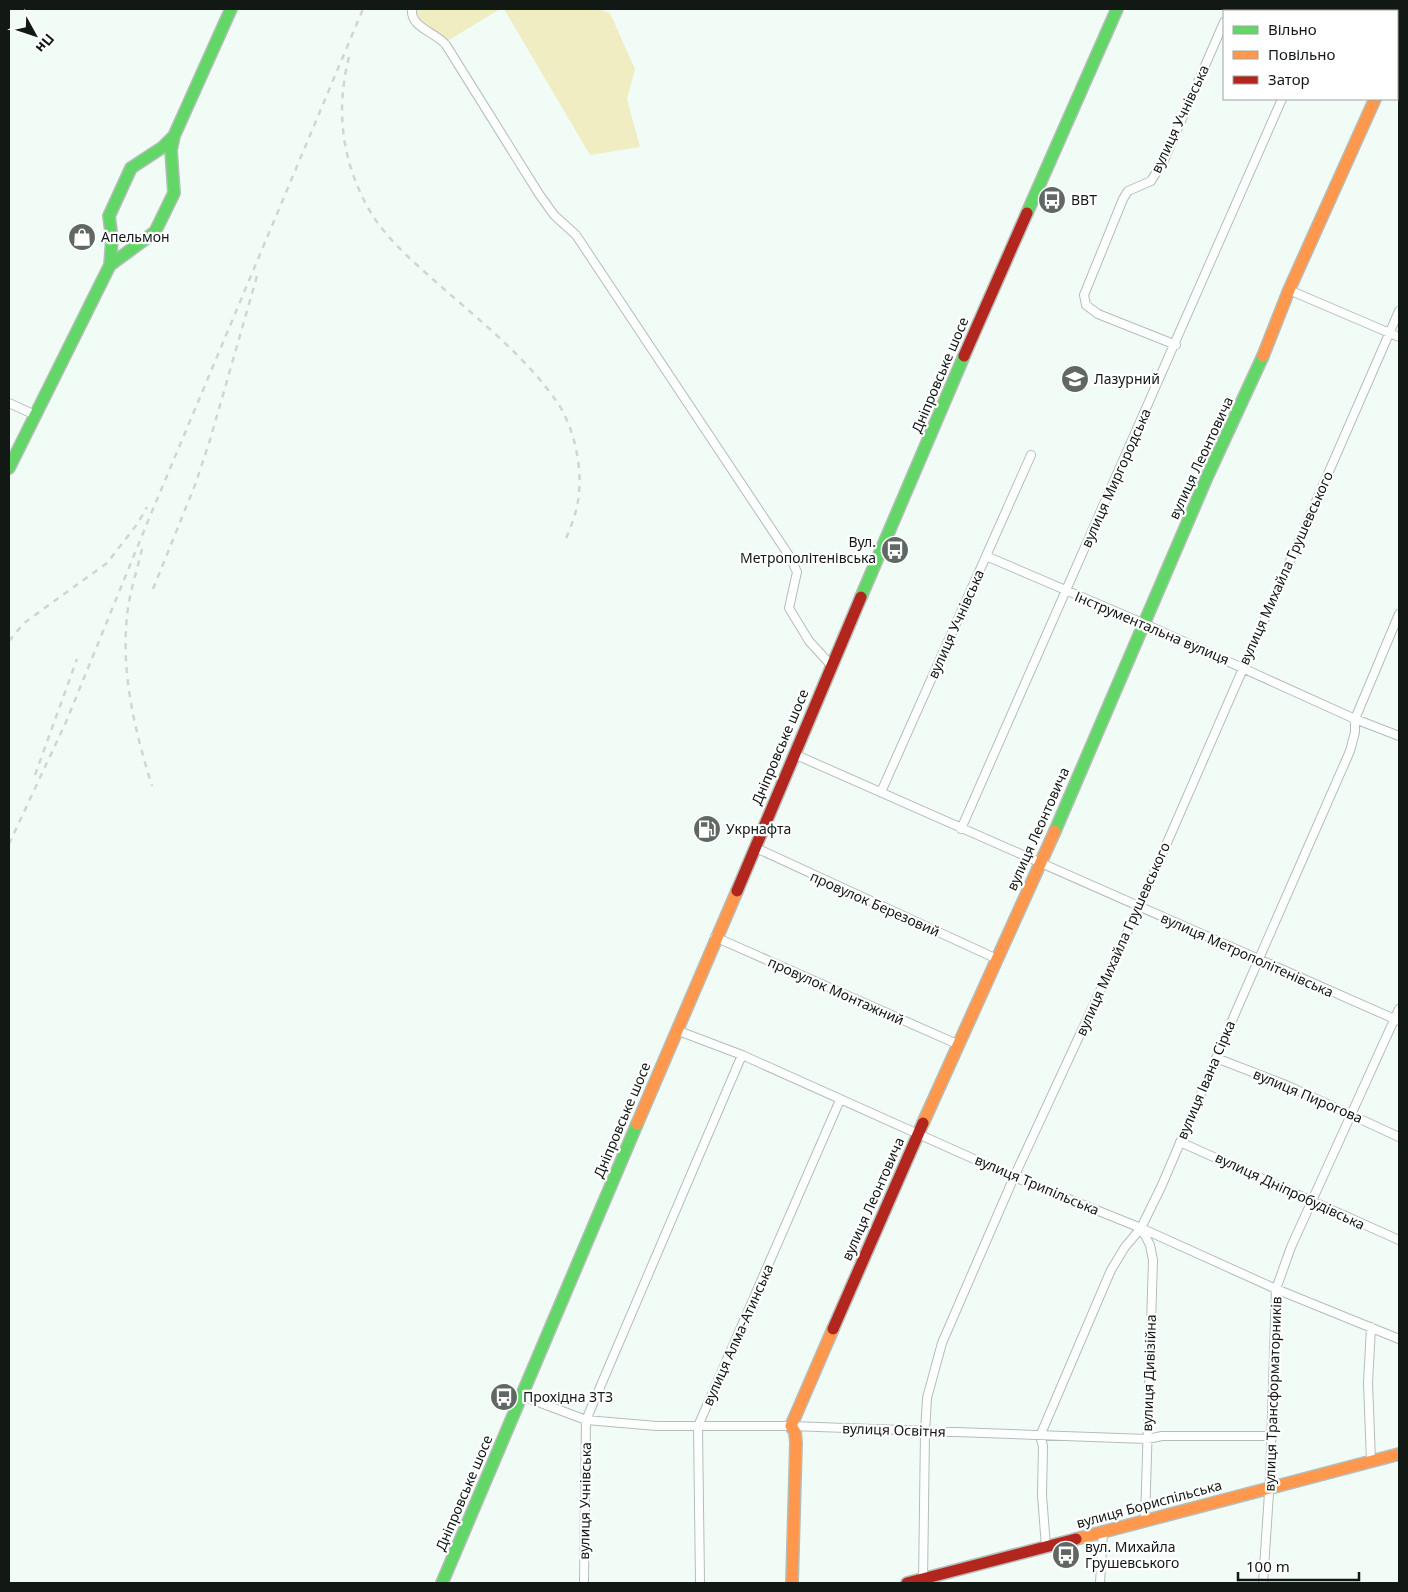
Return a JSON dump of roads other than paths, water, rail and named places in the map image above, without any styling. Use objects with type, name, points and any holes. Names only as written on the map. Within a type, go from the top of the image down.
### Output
[{"type":"street","points":[[110,265],[125,252],[148,240],[155,232],[170,201],[175,184],[171,150],[174,136],[231,9]]},
{"type":"street","points":[[412,9],[412,15],[416,23],[436,35],[446,45],[543,200],[554,215],[576,235],[790,557],[797,572],[789,608],[810,641],[831,665]]},
{"type":"street","name":"Дніпровське шосе","points":[[442,1583],[831,665],[1118,9]]},
{"type":"street","name":"вулиця Учнівська","points":[[1176,344],[1098,314],[1084,302],[1084,294],[1128,191],[1144,186],[1156,175],[1164,160],[1223,24]]},
{"type":"street","name":"вулиця Миргородська","points":[[961,829],[1098,514],[1176,344],[1282,100]]},
{"type":"street","name":"вулиця Леонтовича","points":[[791,1426],[957,1044],[1041,863],[1207,477],[1257,372],[1289,290],[1376,100]]},
{"type":"street","points":[[9,468],[110,265],[112,245],[109,216],[131,168],[163,147],[174,136]]},
{"type":"street","points":[[1289,290],[1399,336]]},
{"type":"street","name":"вулиця Михайла Грушевського","points":[[923,1581],[927,1398],[942,1343],[1014,1176],[1139,907],[1399,311]]},
{"type":"street","points":[[9,403],[35,415]]},
{"type":"street","name":"вулиця Учнівська","points":[[881,792],[1031,455]]},
{"type":"street","name":"Інструментальна вулиця","points":[[986,556],[1145,624],[1355,719],[1399,736]]},
{"type":"street","name":"вулиця Івана Сірка","points":[[1040,1436],[1111,1270],[1125,1247],[1141,1228],[1162,1185],[1350,751],[1355,732],[1355,719],[1399,614]]},
{"type":"street","name":"вулиця Метрополітенівська","points":[[794,754],[1397,1020]]},
{"type":"street","name":"провулок Березовий","points":[[754,847],[996,959]]},
{"type":"street","name":"провулок Монтажний","points":[[715,937],[957,1044]]},
{"type":"street","name":"вулиця Трансформаторників","points":[[1263,1583],[1270,1488],[1276,1289],[1291,1247],[1397,1020],[1399,1009]]},
{"type":"street","name":"вулиця Трипільська","points":[[676,1030],[742,1055],[1014,1176],[1141,1228],[1276,1289],[1399,1339]]},
{"type":"street","points":[[586,1420],[742,1055]]},
{"type":"street","name":"вулиця Пирогова","points":[[1216,1058],[1353,1115],[1399,1137]]},
{"type":"street","name":"вулиця Алма-Атинська","points":[[700,1583],[698,1426],[840,1100]]},
{"type":"street","name":"вулиця Дніпробудівська","points":[[1180,1142],[1312,1201],[1327,1210],[1399,1240]]},
{"type":"street","name":"вулиця Дивізійна","points":[[1141,1228],[1150,1245],[1153,1260],[1145,1520]]},
{"type":"street","points":[[1370,1328],[1368,1383],[1370,1461]]},
{"type":"street","name":"вулиця Освітня","points":[[522,1396],[586,1420],[657,1426],[791,1426],[1147,1439],[1156,1436],[1271,1436]]},
{"type":"street","name":"вулиця Учнівська","points":[[584,1583],[586,1420]]},
{"type":"street","points":[[791,1426],[795,1432],[796,1443],[792,1583]]},
{"type":"street","points":[[1040,1436],[1044,1446],[1042,1494],[1046,1547]]},
{"type":"street","name":"вулиця Бориспільська","points":[[907,1583],[923,1581],[1145,1520],[1399,1454]]},
{"type":"street","points":[[1100,1583],[1103,1532]]},
{"type":"railway","points":[[9,844],[66,722],[148,521],[363,9]]},
{"type":"railway","points":[[349,57],[343,95],[343,132],[351,168],[366,204],[388,236],[530,369],[557,402],[568,422],[578,457],[580,481],[576,512],[564,543]]},
{"type":"railway","points":[[153,589],[195,485],[210,440],[257,276]]},
{"type":"railway","points":[[9,641],[24,623],[107,563],[138,523],[147,507]]},
{"type":"railway","points":[[142,549],[128,608],[126,660],[135,724],[152,786]]},
{"type":"railway","points":[[35,775],[77,659]]},
{"type":"place","name":"ВВТ","points":[[1052,200]]},
{"type":"place","name":"Апельмон","points":[[82,237]]},
{"type":"place","name":"Лазурний","points":[[1075,379]]},
{"type":"place","name":"Вул. Метрополітенівська","points":[[895,550]]},
{"type":"place","name":"Укрнафта","points":[[707,829]]},
{"type":"place","name":"Прохідна ЗТЗ","points":[[504,1397]]},
{"type":"place","name":"вул. Михайла Грушевського","points":[[1066,1555]]}]
